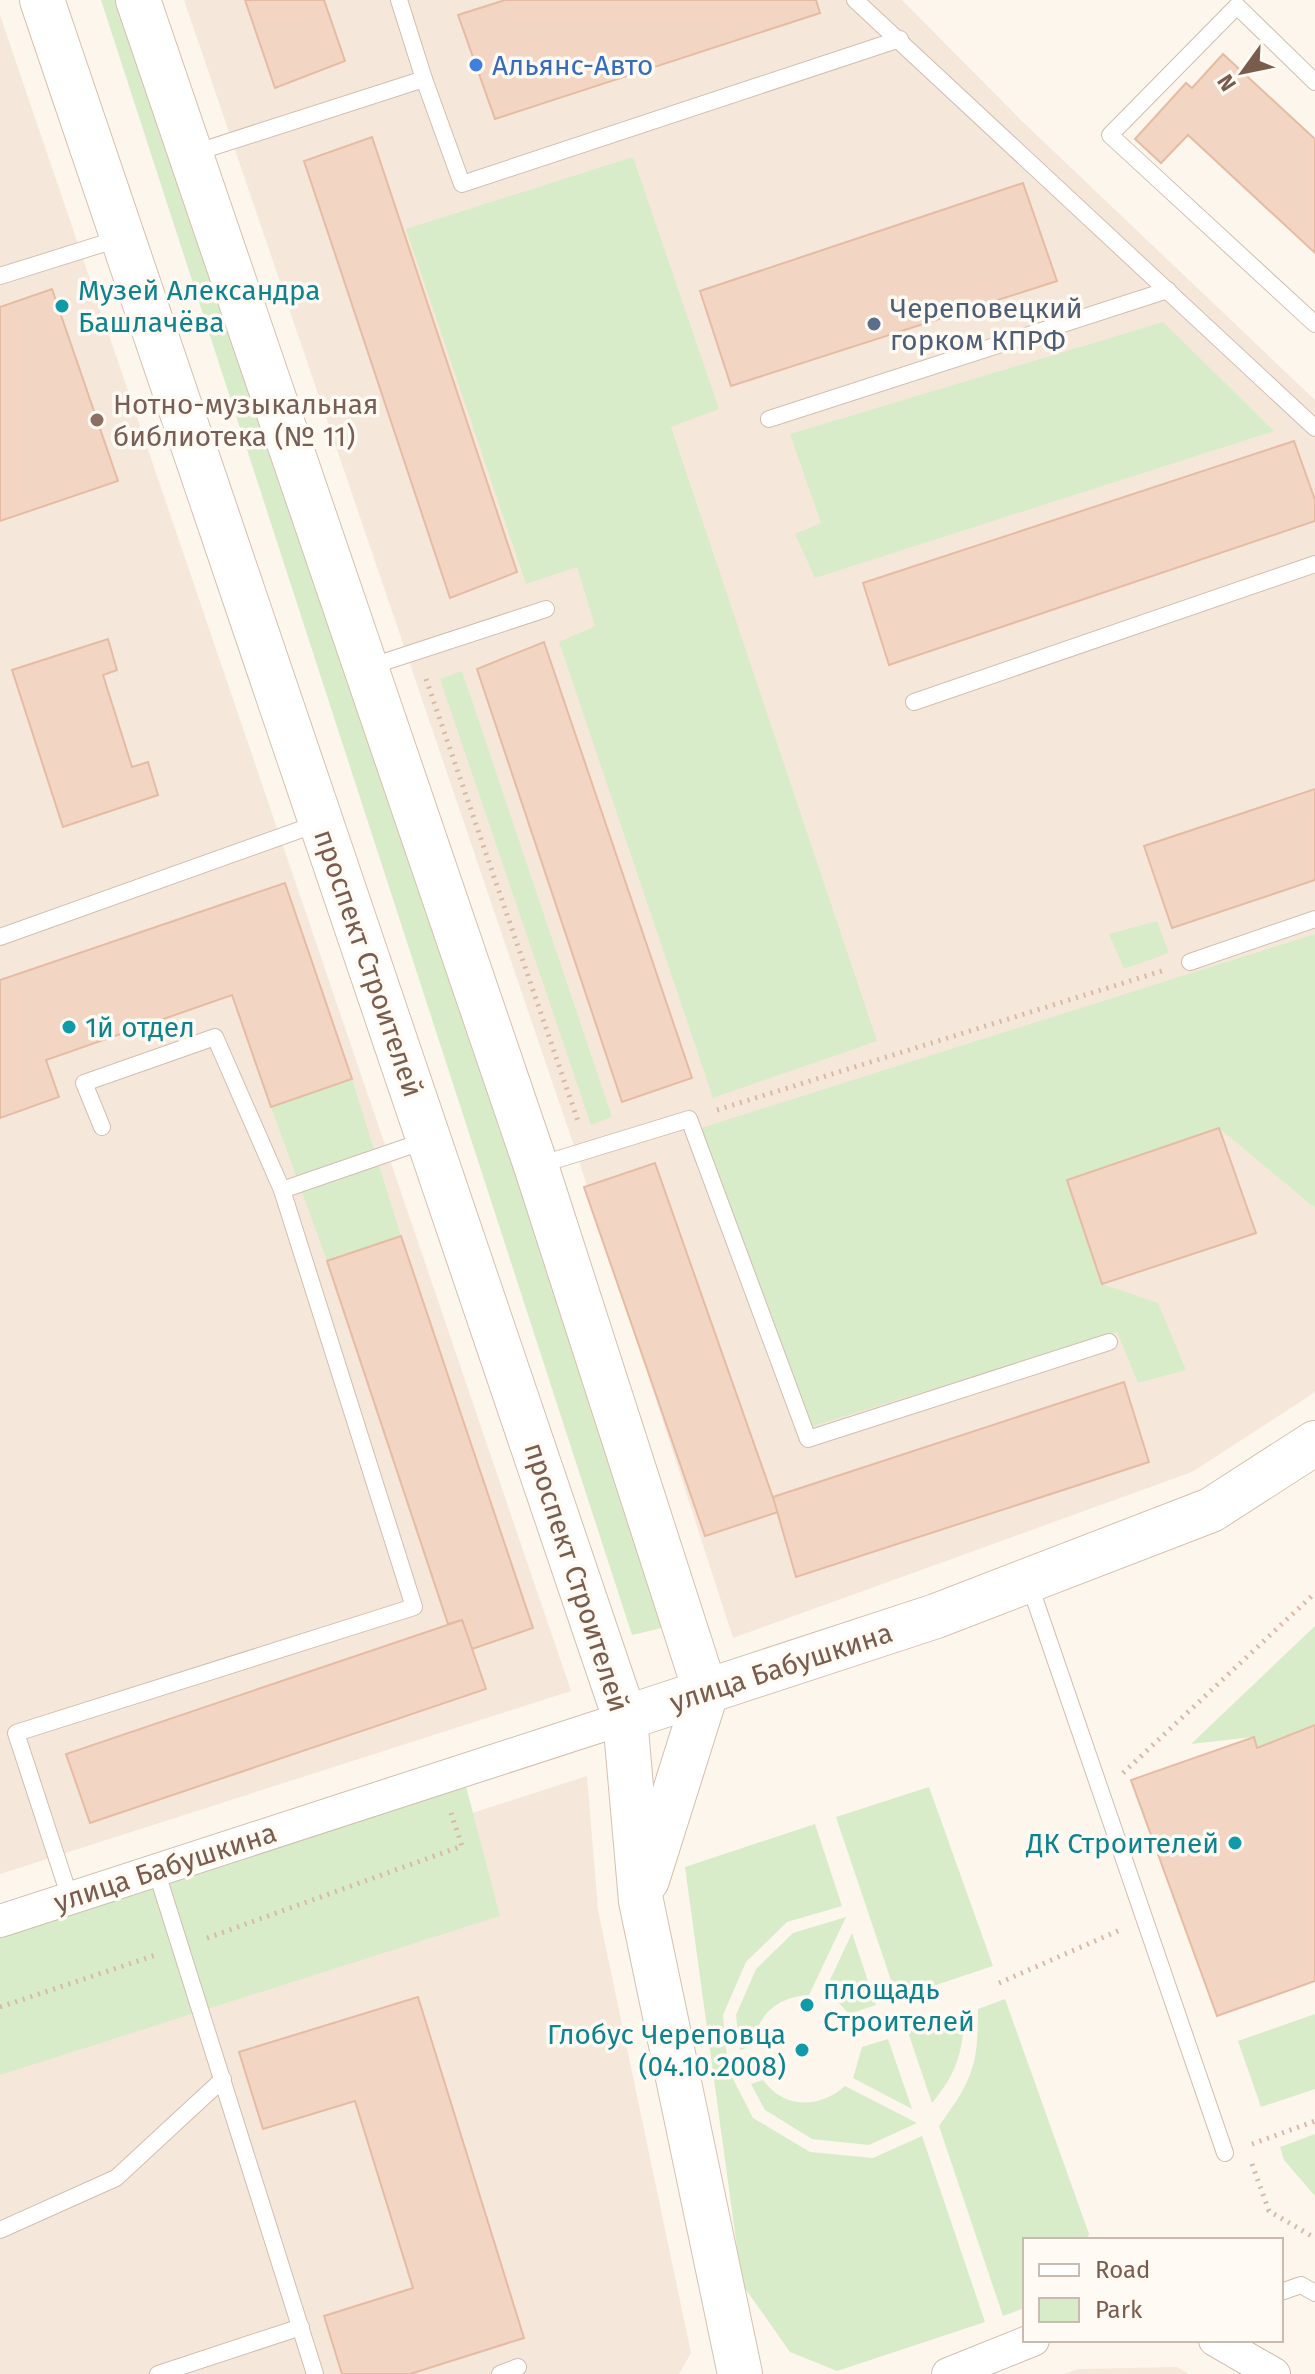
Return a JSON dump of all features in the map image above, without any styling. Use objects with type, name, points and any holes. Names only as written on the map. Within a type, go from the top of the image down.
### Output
[{"type":"main road","name":"проспект Строителей","points":[[42,0],[625,1718],[641,1901],[735,2369]]},
{"type":"main road","points":[[138,0],[536,1166],[706,1693],[641,1901]]},
{"type":"main road","name":"улица Бабушкина","points":[[625,1718],[936,1616],[1211,1510],[1315,1443]]},
{"type":"street","name":"улица Бабушкина","points":[[0,1921],[625,1718]]},
{"type":"street","points":[[948,2374],[1028,2342]]},
{"type":"street","points":[[1218,2342],[1274,2374]]},
{"type":"lane","points":[[399,0],[462,184],[900,39]]},
{"type":"lane","points":[[855,0],[1313,421]]},
{"type":"lane","points":[[1315,82],[1237,6],[1110,135],[1315,324]]},
{"type":"lane","points":[[190,154],[424,79]]},
{"type":"lane","points":[[0,276],[123,238]]},
{"type":"lane","points":[[769,419],[1168,290]]},
{"type":"lane","points":[[914,702],[1315,564]]},
{"type":"lane","points":[[366,668],[546,609]]},
{"type":"lane","points":[[0,937],[321,822]]},
{"type":"lane","points":[[1190,962],[1315,919]]},
{"type":"lane","points":[[70,1898],[16,1733],[414,1607],[282,1190],[215,1037],[84,1083],[102,1127]]},
{"type":"lane","points":[[536,1166],[689,1119],[808,1439],[1109,1342]]},
{"type":"lane","points":[[282,1190],[429,1139]]},
{"type":"lane","points":[[1028,1581],[1225,2153]]},
{"type":"lane","points":[[156,1870],[315,2374]]},
{"type":"lane","points":[[0,2230],[116,2178],[223,2079]]},
{"type":"lane","points":[[1283,2291],[1301,2285],[1315,2293]]},
{"type":"lane","points":[[158,2374],[301,2327]]},
{"type":"lane","points":[[500,2374],[518,2367]]},
{"type":"path","points":[[416,652],[588,1150]]},
{"type":"path","points":[[689,1119],[1190,962]]},
{"type":"path","points":[[1115,1781],[1315,1593]]},
{"type":"path","points":[[0,2007],[181,1947],[462,1846],[440,1778]]},
{"type":"path","points":[[999,1983],[1145,1919]]},
{"type":"path","points":[[1245,2146],[1315,2121]]},
{"type":"shaded area","points":[[184,0],[902,0],[1025,124],[1315,400],[1315,1391],[1311,1395],[1192,1472],[733,1638],[576,1152]]},
{"type":"shaded area","points":[[0,15],[571,1691],[0,1874]]},
{"type":"shaded area","points":[[587,1776],[598,1910],[691,2353],[679,2374],[0,2374],[0,1965]]},
{"type":"shaded area","points":[[1177,2367],[1189,2374],[1064,2374],[1078,2369]]},
{"type":"green space","points":[[101,0],[130,0],[670,1626],[632,1635]]},
{"type":"green space","points":[[633,157],[719,409],[671,427],[877,1041],[713,1098],[559,642],[595,626],[577,567],[526,584],[406,229]]},
{"type":"green space","points":[[1163,322],[1274,431],[815,578],[795,534],[821,523],[790,434]]},
{"type":"green space","points":[[462,671],[612,1117],[591,1125],[440,679]]},
{"type":"green space","points":[[1157,921],[1169,953],[1124,969],[1109,934]]},
{"type":"green space","points":[[1315,934],[1315,1208],[1219,1128],[1067,1181],[1102,1284],[1158,1303],[1186,1370],[1138,1383],[1117,1332],[813,1426],[701,1128]]},
{"type":"green space","points":[[352,1079],[401,1236],[327,1261],[271,1107]]},
{"type":"green space","points":[[1315,1626],[1315,1725],[1257,1748],[1253,1737],[1191,1744]]},
{"type":"green space","points":[[462,1771],[500,1916],[0,2075],[0,1920]]},
{"type":"green space","points":[[929,1787],[993,1966],[897,1998],[836,1817]]},
{"type":"green space","points":[[815,1824],[842,1906],[787,1922],[746,1962],[723,2015],[728,2069],[753,2118],[810,2152],[873,2158],[922,2136],[985,2322],[837,2371],[790,2352],[742,2284],[685,1867]]},
{"type":"green space","points":[[846,1917],[809,1995],[787,1999],[770,2010],[759,2025],[752,2046],[740,2050],[736,2015],[756,1969],[793,1933]]},
{"type":"green space","points":[[852,1933],[876,2005],[849,2014],[837,2001],[823,1995]]},
{"type":"green space","points":[[1005,1999],[1089,2234],[1088,2238],[1023,2238],[1023,2309],[1003,2316],[939,2126],[966,2083],[975,2059],[978,2009]]},
{"type":"green space","points":[[965,2013],[957,2061],[948,2081],[932,2103],[908,2032]]},
{"type":"green space","points":[[1315,2014],[1315,2089],[1261,2107],[1238,2041]]},
{"type":"green space","points":[[888,2039],[912,2109],[853,2078],[862,2047]]},
{"type":"green space","points":[[763,2080],[781,2096],[802,2102],[824,2099],[845,2086],[917,2123],[869,2145],[812,2139],[765,2110],[751,2084]]},
{"type":"green space","points":[[1315,2134],[1315,2196],[1284,2160],[1280,2147]]},
{"type":"building","points":[[245,0],[324,0],[345,61],[275,88]]},
{"type":"building","points":[[505,0],[816,0],[820,13],[495,119],[458,15]]},
{"type":"building","points":[[1223,54],[1315,139],[1315,253],[1188,135],[1161,163],[1135,139],[1186,83],[1192,88]]},
{"type":"building","points":[[372,137],[517,572],[450,598],[304,161]]},
{"type":"building","points":[[1023,183],[1057,281],[731,386],[700,291]]},
{"type":"building","points":[[52,289],[118,481],[0,521],[0,307]]},
{"type":"building","points":[[1294,441],[1315,500],[1315,521],[889,665],[863,583]]},
{"type":"building","points":[[108,639],[117,670],[103,675],[132,767],[148,762],[158,795],[63,827],[12,670]]},
{"type":"building","points":[[544,642],[692,1078],[622,1102],[477,669]]},
{"type":"building","points":[[1315,789],[1315,880],[1172,928],[1144,846]]},
{"type":"building","name":"1й отдел","points":[[285,883],[352,1079],[271,1107],[232,995],[46,1060],[59,1097],[0,1118],[0,980]]},
{"type":"building","points":[[1219,1128],[1256,1233],[1102,1284],[1067,1180]]},
{"type":"building","points":[[655,1163],[778,1512],[705,1536],[584,1187]]},
{"type":"building","points":[[401,1236],[533,1628],[472,1649],[462,1620],[448,1624],[327,1261]]},
{"type":"building","points":[[1124,1382],[1149,1462],[796,1577],[773,1497]]},
{"type":"building","points":[[462,1620],[486,1689],[90,1823],[66,1754]]},
{"type":"building","name":"ДК Строителей","points":[[1315,1725],[1315,1981],[1217,2016],[1131,1780],[1254,1737],[1257,1748]]},
{"type":"building","points":[[418,1997],[524,2338],[410,2374],[342,2374],[324,2316],[413,2288],[355,2101],[263,2129],[239,2052]]},
{"type":"place","name":"Альянс-Авто","points":[[476,65]]},
{"type":"place","name":"Музей Александра Башлачёва","points":[[62,306]]},
{"type":"place","name":"Череповецкий горком КПРФ","points":[[874,324]]},
{"type":"place","name":"Нотно-музыкальная библиотека (№ 11)","points":[[97,420]]},
{"type":"place","name":"1й отдел","points":[[69,1027]]},
{"type":"place","name":"ДК Строителей","points":[[1235,1843]]},
{"type":"place","name":"площадь Строителей","points":[[807,2005]]},
{"type":"place","name":"Глобус Череповца (04.10.2008)","points":[[802,2050]]}]
